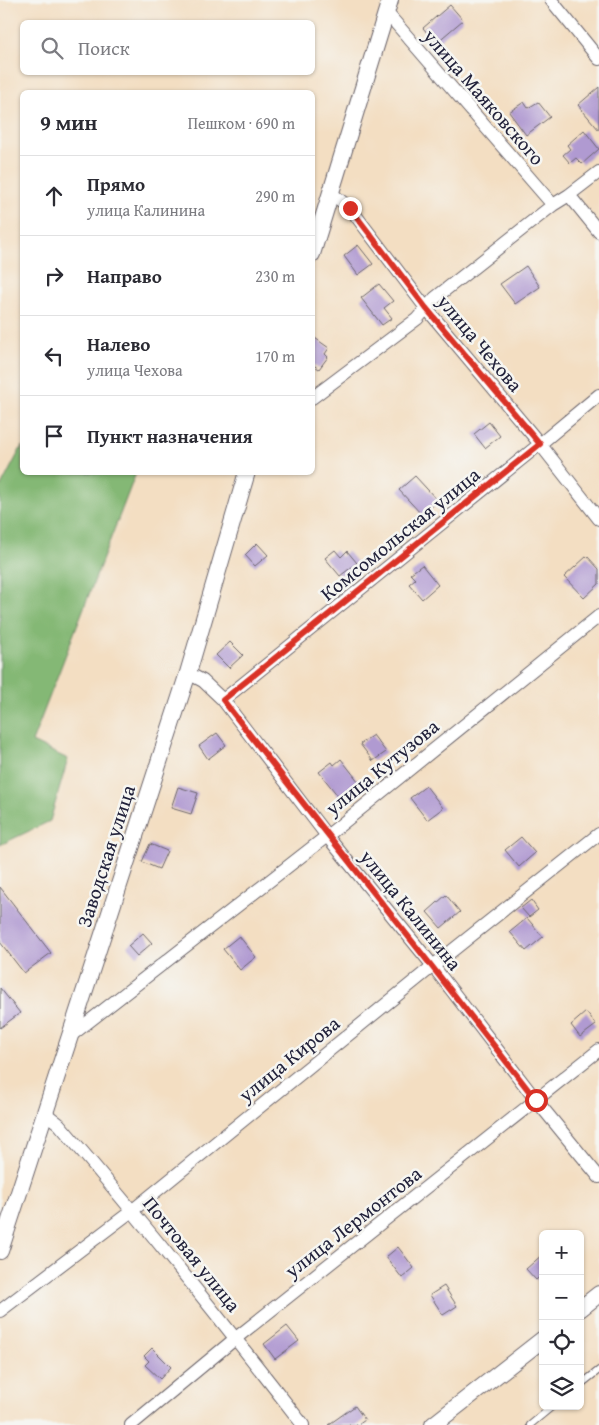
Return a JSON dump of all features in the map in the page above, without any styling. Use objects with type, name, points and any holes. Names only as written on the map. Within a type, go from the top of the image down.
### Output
[{"type":"street","points":[[550,0],[599,59]]},
{"type":"street","points":[[315,244],[388,7]]},
{"type":"street","name":"улица Маяковского","points":[[388,7],[553,205]]},
{"type":"street","points":[[315,396],[417,319],[435,298],[553,205],[569,196],[599,172]]},
{"type":"street","name":"улица Чехова","points":[[331,193],[350,208],[426,308],[540,444],[599,519]]},
{"type":"street","points":[[569,196],[599,232]]},
{"type":"street","name":"Комсомольская улица","points":[[223,700],[599,395]]},
{"type":"street","name":"Заводская улица","points":[[0,1252],[188,673],[246,475]]},
{"type":"street","name":"улица Кутузова","points":[[69,1037],[327,836],[599,616]]},
{"type":"street","name":"улица Калинина","points":[[188,673],[203,681],[223,700],[327,836],[599,1177]]},
{"type":"street","name":"улица Кирова","points":[[0,1311],[133,1210],[432,966],[599,834]]},
{"type":"street","name":"улица Лермонтова","points":[[130,1425],[236,1338],[599,1050]]},
{"type":"street","name":"Почтовая улица","points":[[45,1113],[59,1124],[133,1210],[303,1425]]},
{"type":"street","points":[[584,1306],[599,1294]]},
{"type":"street","points":[[433,1425],[539,1342]]},
{"type":"lane","points":[[584,1382],[599,1370]]},
{"type":"lane","points":[[530,1425],[548,1410]]},
{"type":"green space","points":[[20,450],[20,475],[135,475],[32,742],[68,759],[50,821],[0,845],[0,488]]},
{"type":"building","points":[[450,5],[463,20],[436,43],[423,28]]},
{"type":"building","points":[[599,87],[599,130],[578,105]]},
{"type":"building","points":[[524,102],[528,108],[538,102],[550,117],[526,135],[509,112]]},
{"type":"building","points":[[584,130],[599,149],[582,164],[576,158],[570,163],[563,155],[570,149],[567,145]]},
{"type":"building","points":[[358,245],[373,264],[358,275],[344,256]]},
{"type":"building","points":[[526,266],[540,287],[515,304],[500,284]]},
{"type":"building","points":[[379,284],[393,301],[384,308],[392,318],[382,325],[361,298]]},
{"type":"building","points":[[315,338],[329,348],[325,354],[328,357],[319,369],[315,366]]},
{"type":"building","points":[[489,422],[500,436],[485,448],[474,434]]},
{"type":"building","points":[[415,476],[438,501],[422,515],[399,490]]},
{"type":"building","points":[[257,543],[268,555],[255,566],[245,555]]},
{"type":"building","points":[[335,550],[341,557],[347,551],[357,563],[340,576],[325,558]]},
{"type":"building","points":[[587,556],[599,569],[599,584],[584,598],[564,577]]},
{"type":"building","points":[[422,565],[438,585],[422,599],[409,584],[415,579],[410,574]]},
{"type":"building","points":[[230,642],[243,655],[229,668],[216,655]]},
{"type":"building","points":[[217,733],[226,745],[208,759],[199,746]]},
{"type":"building","points":[[373,735],[386,752],[373,761],[360,744]]},
{"type":"building","points":[[341,759],[362,786],[342,801],[319,772],[332,762],[334,765]]},
{"type":"building","points":[[426,786],[443,808],[427,820],[410,798]]},
{"type":"building","points":[[178,787],[198,793],[191,814],[171,808]]},
{"type":"building","points":[[521,837],[535,853],[519,867],[505,850]]},
{"type":"building","points":[[150,844],[167,851],[159,869],[142,862]]},
{"type":"building","points":[[0,887],[51,953],[24,973],[0,942]]},
{"type":"building","points":[[446,895],[460,912],[441,928],[427,912]]},
{"type":"building","points":[[531,900],[538,910],[529,917],[521,908]]},
{"type":"building","points":[[527,918],[543,937],[526,951],[510,932]]},
{"type":"building","points":[[143,933],[152,943],[137,956],[128,946]]},
{"type":"building","points":[[239,936],[256,957],[240,970],[223,949]]},
{"type":"building","points":[[0,988],[20,1013],[0,1028]]},
{"type":"building","points":[[586,1012],[596,1025],[580,1037],[571,1025]]},
{"type":"building","points":[[398,1247],[414,1268],[402,1278],[386,1257]]},
{"type":"building","points":[[539,1258],[539,1277],[536,1280],[526,1269]]},
{"type":"building","points":[[444,1286],[457,1306],[443,1315],[430,1295]]},
{"type":"building","points":[[287,1326],[299,1341],[275,1359],[264,1344]]},
{"type":"building","points":[[152,1348],[171,1367],[160,1379],[145,1365],[149,1361],[144,1356]]},
{"type":"building","points":[[355,1406],[365,1420],[358,1425],[328,1425]]},
{"type":"route","points":[[350,208],[426,308],[540,444],[223,700],[327,836],[432,966],[536,1100]]}]
